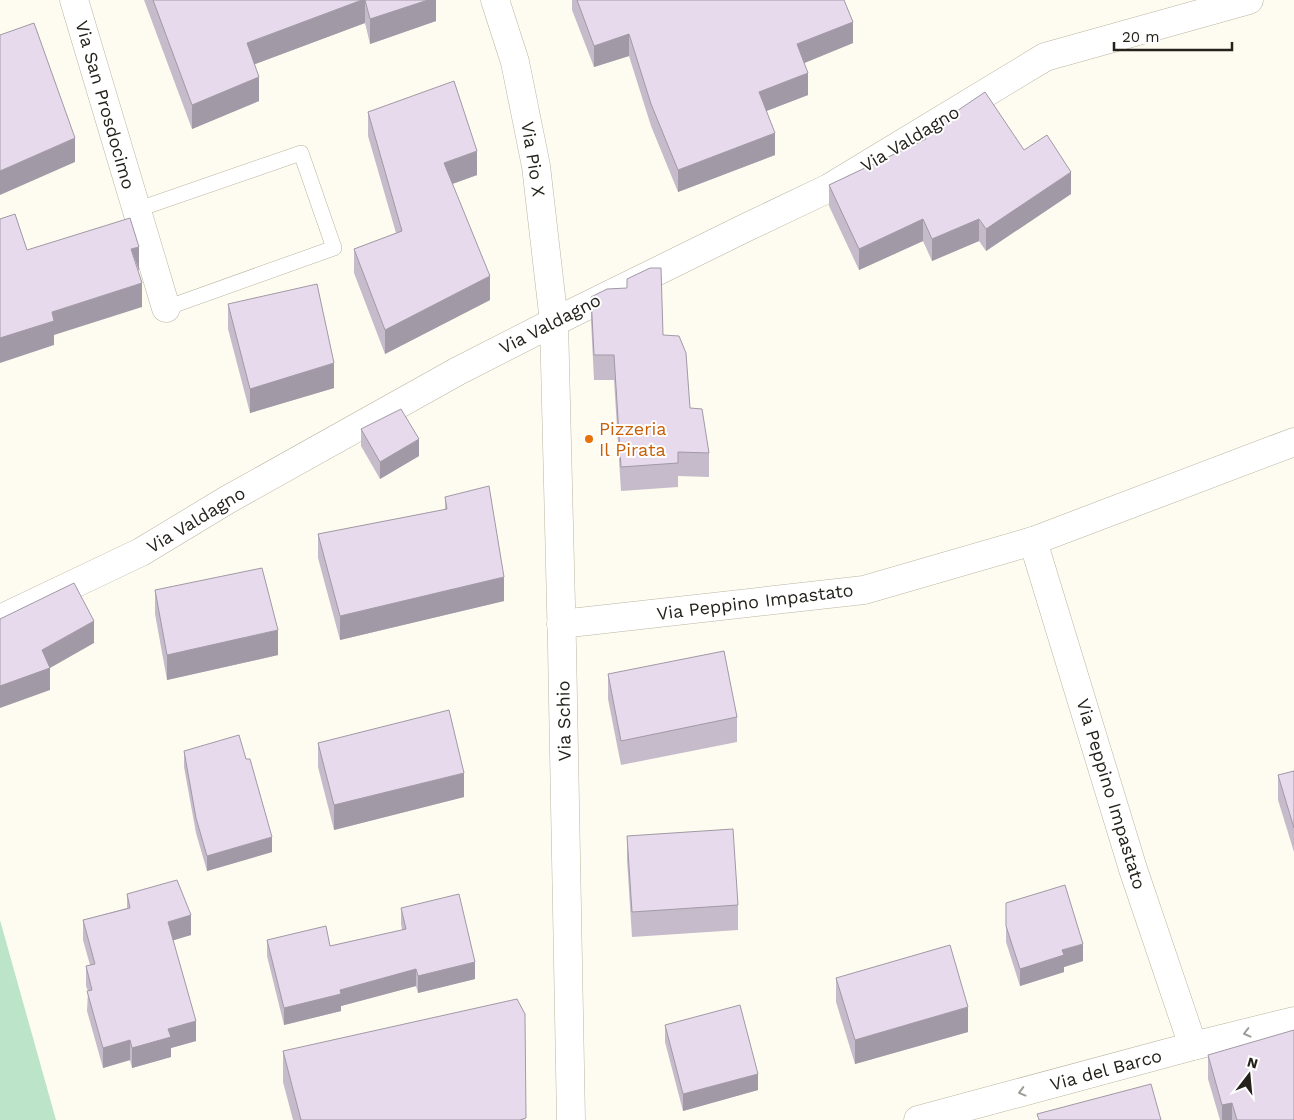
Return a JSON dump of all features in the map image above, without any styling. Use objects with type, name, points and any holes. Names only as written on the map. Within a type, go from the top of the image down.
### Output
[{"type":"street","name":"Via San Prosdocimo","points":[[74,0],[166,308]]},
{"type":"street","name":"Via Pio X","points":[[495,0],[515,62],[536,166],[554,322]]},
{"type":"street","name":"Via Valdagno","points":[[0,619],[141,552],[236,495],[458,371],[829,188],[1045,58],[1249,0]]},
{"type":"street","name":"Via Schio","points":[[554,322],[562,624],[571,1120]]},
{"type":"street","name":"Via Peppino Impastato","points":[[562,624],[864,590],[1032,541],[1294,442]]},
{"type":"street","name":"Via Peppino Impastato","points":[[1032,541],[1133,869],[1193,1046]]},
{"type":"street","name":"Via del Barco","points":[[918,1120],[1193,1046],[1294,1021]]},
{"type":"lane","name":"Via San Prosdocimo","points":[[136,210],[301,153],[334,248],[166,308]]},
{"type":"green space","points":[[0,920],[56,1120],[0,1120]]},
{"type":"building","points":[[153,0],[362,0],[247,43],[259,77],[192,105]]},
{"type":"building","points":[[365,0],[428,0],[370,19]]},
{"type":"building","points":[[577,0],[844,0],[853,22],[797,44],[808,73],[759,92],[775,133],[678,170],[651,104],[629,34],[594,46]]},
{"type":"building","points":[[34,23],[75,138],[0,171],[0,35]]},
{"type":"building","points":[[454,81],[477,151],[444,163],[490,276],[385,330],[354,249],[402,231],[368,112]]},
{"type":"building","points":[[985,92],[1024,150],[1047,135],[1071,172],[986,229],[979,219],[932,239],[923,219],[859,249],[829,185],[926,139],[923,134]]},
{"type":"building","points":[[15,214],[27,250],[130,218],[139,247],[131,249],[142,283],[52,312],[54,321],[0,338],[0,219]]},
{"type":"building","points":[[650,268],[661,268],[663,335],[679,336],[686,353],[690,408],[702,409],[709,453],[678,452],[678,463],[621,467],[614,355],[594,355],[591,297],[607,289],[627,288],[627,279]]},
{"type":"building","points":[[317,284],[334,363],[250,389],[228,304]]},
{"type":"building","points":[[401,409],[419,439],[380,462],[361,429]]},
{"type":"building","points":[[489,486],[504,577],[340,616],[318,534],[447,509],[445,497]]},
{"type":"building","points":[[262,568],[278,630],[167,655],[155,590]]},
{"type":"building","points":[[74,583],[94,621],[42,650],[50,668],[0,686],[0,619]]},
{"type":"building","points":[[724,651],[737,717],[621,741],[608,674]]},
{"type":"building","points":[[449,710],[464,773],[334,805],[318,743]]},
{"type":"building","points":[[239,735],[246,759],[250,759],[272,837],[207,856],[196,818],[184,751]]},
{"type":"building","points":[[1294,771],[1294,828],[1278,775]]},
{"type":"building","points":[[733,829],[738,905],[632,912],[627,836]]},
{"type":"building","points":[[177,880],[191,915],[168,922],[196,1021],[168,1029],[171,1037],[132,1048],[130,1040],[103,1048],[87,991],[92,990],[86,966],[95,964],[83,920],[130,908],[127,894]]},
{"type":"building","points":[[1065,885],[1083,944],[1062,950],[1064,955],[1020,969],[1006,926],[1006,903]]},
{"type":"building","points":[[459,894],[475,962],[418,976],[416,969],[340,990],[341,994],[284,1008],[267,940],[326,926],[330,946],[406,929],[401,908]]},
{"type":"building","points":[[950,945],[968,1007],[855,1040],[836,978]]},
{"type":"building","points":[[517,999],[525,1014],[526,1118],[520,1120],[301,1120],[283,1051]]},
{"type":"building","points":[[740,1005],[758,1074],[683,1094],[665,1025]]},
{"type":"building","points":[[1294,1030],[1294,1120],[1237,1120],[1232,1103],[1222,1105],[1208,1055]]},
{"type":"building","points":[[1151,1084],[1161,1120],[1039,1120],[1037,1114]]},
{"type":"place","name":"Pizzeria Il Pirata","points":[[589,439]]}]
